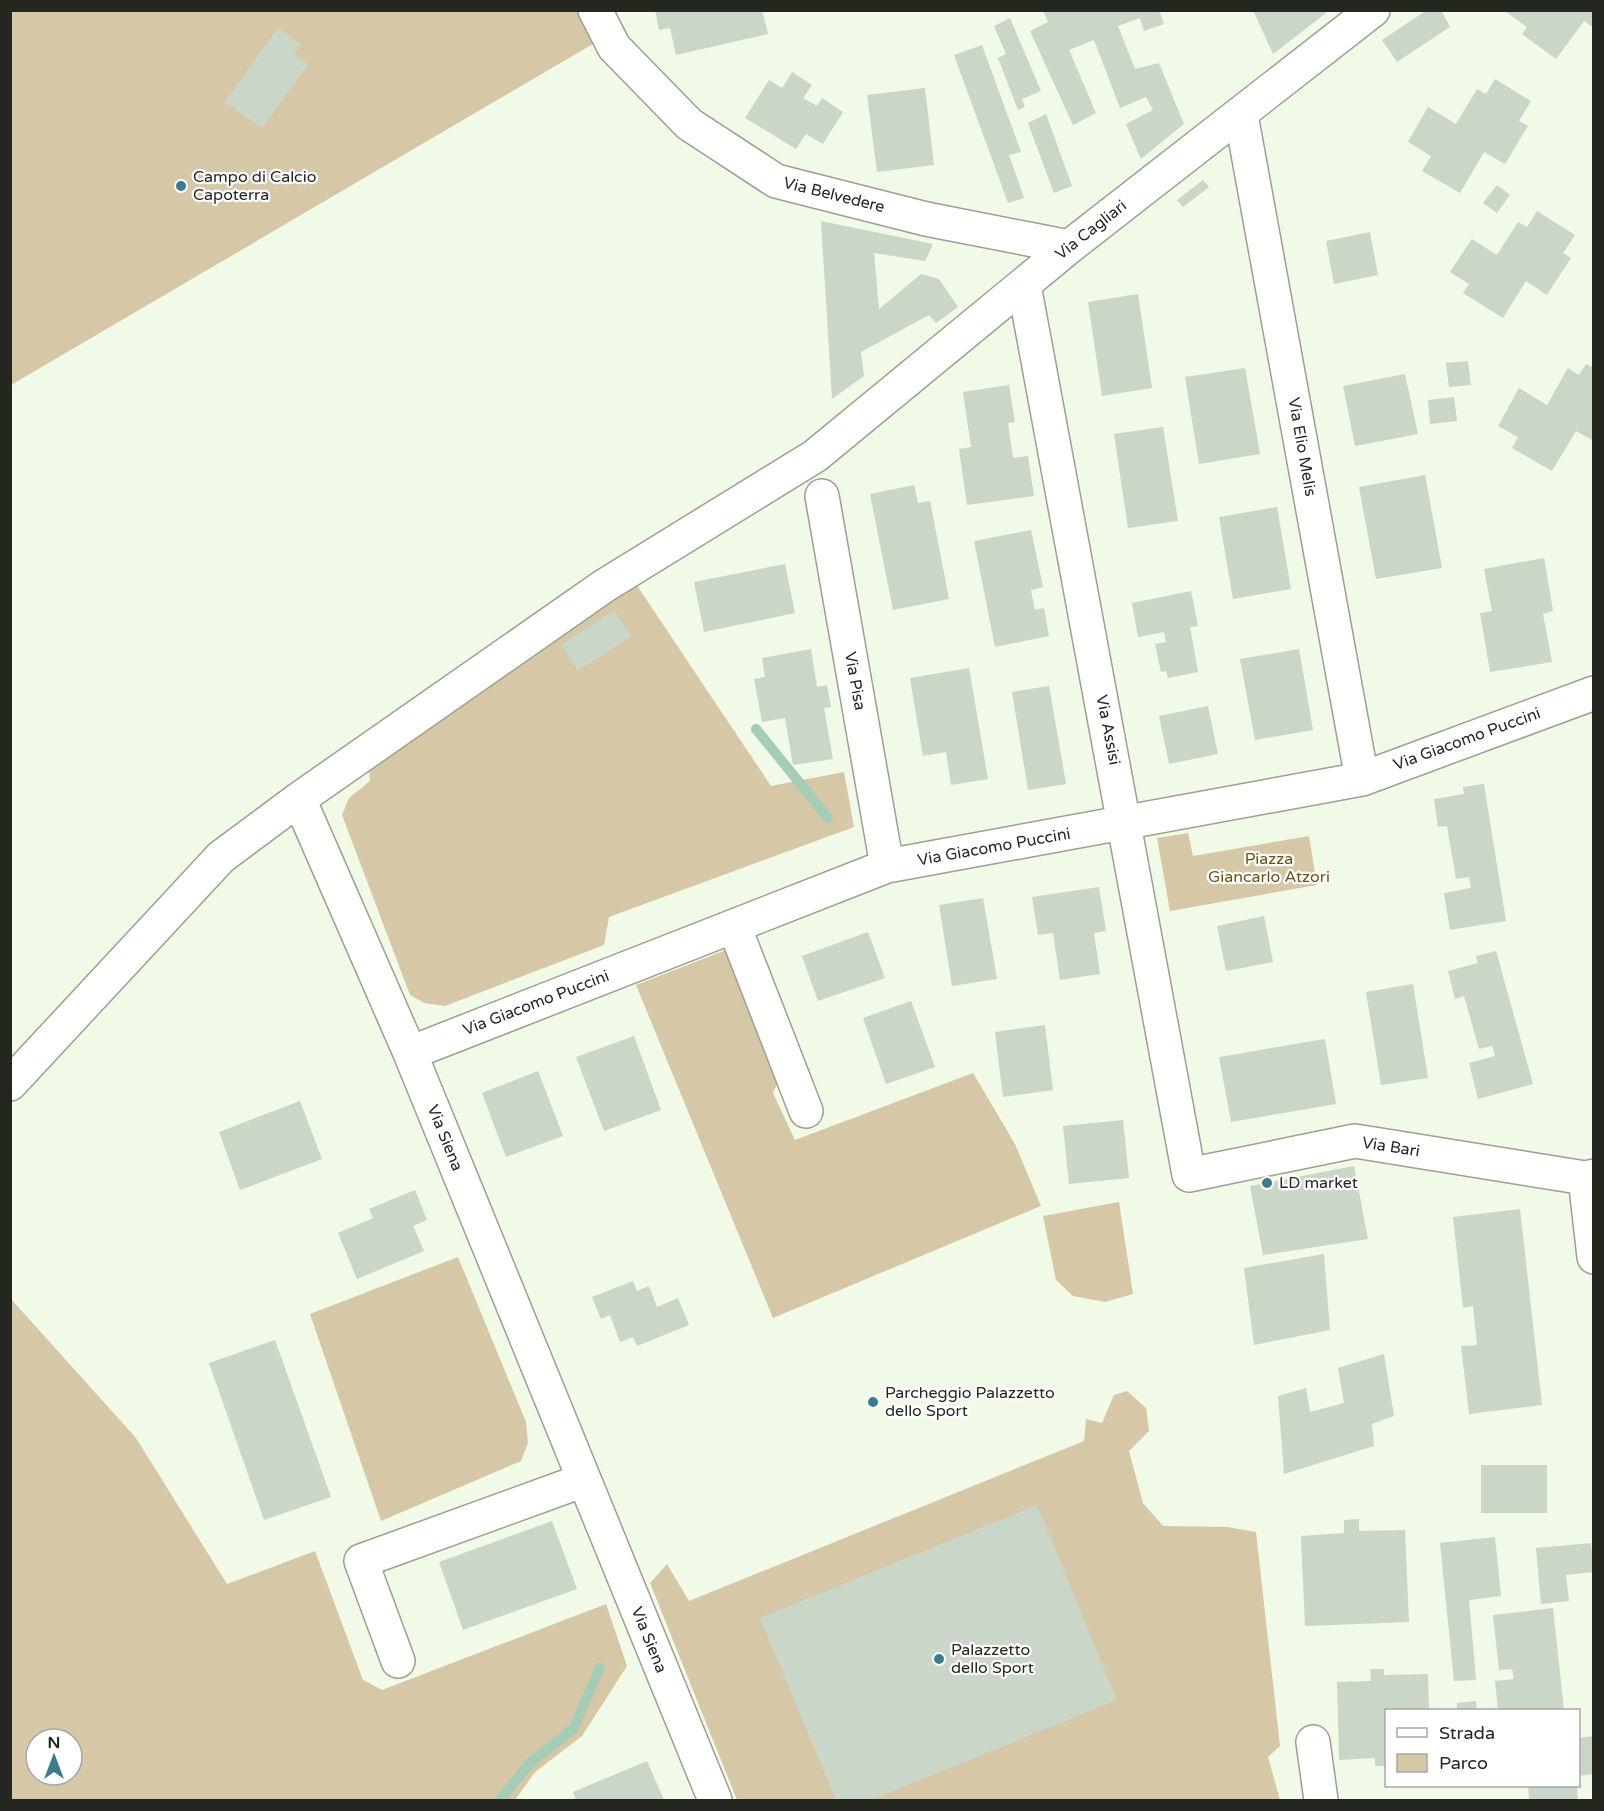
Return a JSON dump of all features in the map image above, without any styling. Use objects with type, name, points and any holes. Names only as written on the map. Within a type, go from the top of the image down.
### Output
[{"type":"street","name":"Via Belvedere","points":[[595,10],[614,47],[689,124],[776,181],[926,219],[1069,247]]},
{"type":"street","name":"Via Cagliari","points":[[10,1084],[221,857],[299,799],[604,586],[815,456],[1069,247],[1373,10]]},
{"type":"street","name":"Via Elio Melis","points":[[1241,115],[1362,779]]},
{"type":"street","name":"Via Assisi","points":[[1024,285],[1189,1175]]},
{"type":"street","name":"Via Pisa","points":[[822,496],[887,866]]},
{"type":"street","name":"Via Giacomo Puccini","points":[[410,1053],[887,866],[1362,779],[1593,693]]},
{"type":"street","name":"Via Siena","points":[[299,799],[410,1053],[715,1800]]},
{"type":"street","points":[[734,926],[806,1111]]},
{"type":"street","name":"Via Bari","points":[[1189,1175],[1355,1142],[1589,1177]]},
{"type":"street","points":[[1589,1177],[1593,1257]]},
{"type":"street","points":[[398,1661],[361,1561],[584,1480]]},
{"type":"street","points":[[1313,1742],[1321,1800]]},
{"type":"green space","name":"Campo di Calcio Capoterra","points":[[10,11],[578,11],[598,41],[11,385]]},
{"type":"green space","points":[[636,584],[771,786],[844,772],[854,827],[609,917],[604,945],[445,1006],[424,1003],[410,995],[342,815],[349,798],[370,781],[369,770],[498,674]]},
{"type":"green space","name":"Piazza Giancarlo Atzori","points":[[1188,833],[1193,856],[1309,836],[1317,885],[1170,911],[1157,838]]},
{"type":"green space","points":[[726,950],[778,1082],[773,1093],[795,1140],[973,1073],[1015,1144],[1041,1206],[773,1318],[636,985]]},
{"type":"green space","points":[[1119,1202],[1133,1294],[1105,1302],[1073,1296],[1056,1280],[1043,1216]]},
{"type":"green space","points":[[458,1257],[526,1422],[528,1443],[521,1461],[381,1521],[310,1314]]},
{"type":"green space","points":[[11,1299],[136,1438],[227,1584],[315,1551],[363,1680],[382,1690],[606,1604],[627,1666],[582,1736],[535,1772],[515,1800],[11,1800]]},
{"type":"green space","points":[[1127,1391],[1146,1408],[1149,1431],[1129,1451],[1143,1503],[1163,1526],[1227,1527],[1256,1532],[1280,1746],[1268,1757],[1280,1800],[737,1800],[650,1583],[667,1564],[689,1601],[1084,1441],[1086,1419],[1102,1423],[1114,1395]]},
{"type":"building","points":[[655,10],[762,10],[768,34],[676,55],[670,28],[659,30]]},
{"type":"building","points":[[1043,10],[1159,10],[1164,24],[1144,31],[1140,18],[1118,26],[1135,69],[1159,63],[1184,124],[1141,159],[1126,124],[1153,110],[1146,97],[1120,108],[1094,40],[1069,50],[1096,113],[1073,125],[1030,31],[1048,22]]},
{"type":"building","points":[[1253,10],[1330,10],[1273,54]]},
{"type":"building","points":[[1427,10],[1441,10],[1450,27],[1397,62],[1382,40]]},
{"type":"building","points":[[1508,10],[1594,10],[1594,28],[1584,21],[1556,59],[1522,34],[1527,27],[1506,12]]},
{"type":"building","points":[[1010,18],[1041,91],[1022,99],[1025,107],[1018,110],[998,58],[1006,54],[994,26]]},
{"type":"building","points":[[278,28],[301,44],[294,55],[308,64],[262,128],[225,102]]},
{"type":"building","points":[[982,45],[1021,152],[1009,155],[1024,198],[1008,203],[954,55]]},
{"type":"building","points":[[792,72],[812,85],[803,98],[817,106],[822,98],[843,112],[823,144],[806,134],[796,149],[745,118],[769,80],[782,88]]},
{"type":"building","points":[[1495,79],[1531,101],[1519,121],[1528,126],[1505,164],[1484,152],[1460,193],[1422,171],[1431,156],[1408,142],[1428,107],[1456,124],[1477,89],[1486,94]]},
{"type":"building","points":[[925,88],[934,165],[877,172],[867,95]]},
{"type":"building","points":[[1046,114],[1072,186],[1054,193],[1028,123]]},
{"type":"building","points":[[1203,180],[1209,187],[1183,207],[1177,200]]},
{"type":"building","points":[[1497,185],[1510,195],[1497,213],[1483,203]]},
{"type":"building","points":[[1537,211],[1575,235],[1563,253],[1571,258],[1547,295],[1526,281],[1503,318],[1463,293],[1469,284],[1450,272],[1472,239],[1497,255],[1518,222],[1527,227]]},
{"type":"building","points":[[821,221],[933,244],[925,261],[874,253],[879,309],[921,274],[939,279],[958,307],[936,323],[929,315],[861,352],[864,376],[832,399]]},
{"type":"building","points":[[1370,232],[1378,275],[1334,284],[1326,241]]},
{"type":"building","points":[[1138,294],[1152,388],[1102,396],[1088,302]]},
{"type":"building","points":[[1468,361],[1471,385],[1449,387],[1446,363]]},
{"type":"building","points":[[1586,364],[1594,368],[1594,441],[1576,431],[1552,471],[1512,448],[1518,437],[1498,426],[1519,388],[1547,405],[1568,368],[1579,375]]},
{"type":"building","points":[[1245,368],[1260,454],[1199,464],[1185,377]]},
{"type":"building","points":[[1405,374],[1418,434],[1355,446],[1343,386]]},
{"type":"building","points":[[1009,385],[1015,422],[1008,423],[1013,458],[1028,456],[1034,496],[967,505],[959,449],[971,447],[963,392]]},
{"type":"building","points":[[1454,397],[1457,421],[1430,424],[1428,400]]},
{"type":"building","points":[[1163,427],[1178,521],[1128,528],[1114,434]]},
{"type":"building","points":[[1425,475],[1442,568],[1376,579],[1359,487]]},
{"type":"building","points":[[914,485],[918,503],[930,501],[949,599],[893,610],[870,494]]},
{"type":"building","points":[[1277,507],[1291,589],[1233,599],[1219,517]]},
{"type":"building","points":[[1031,530],[1043,587],[1031,590],[1035,610],[1044,608],[1049,636],[995,647],[974,541]]},
{"type":"building","points":[[1544,558],[1553,611],[1543,614],[1552,662],[1490,672],[1480,613],[1492,611],[1484,569]]},
{"type":"building","points":[[785,564],[795,613],[704,632],[694,582]]},
{"type":"building","points":[[1191,591],[1198,626],[1190,627],[1198,672],[1168,678],[1166,671],[1161,672],[1155,644],[1166,642],[1164,632],[1138,637],[1132,603]]},
{"type":"building","points":[[614,610],[632,636],[578,671],[561,645]]},
{"type":"building","points":[[811,649],[817,687],[827,685],[831,707],[824,708],[833,759],[793,765],[785,718],[762,722],[754,679],[765,677],[762,658]]},
{"type":"building","points":[[1299,649],[1313,730],[1255,740],[1240,659]]},
{"type":"building","points":[[969,668],[988,779],[951,785],[946,752],[923,756],[910,678]]},
{"type":"building","points":[[1049,686],[1066,784],[1028,790],[1012,692]]},
{"type":"building","points":[[1208,706],[1218,754],[1169,764],[1159,716]]},
{"type":"building","points":[[1484,784],[1506,921],[1450,930],[1444,893],[1471,888],[1469,877],[1456,879],[1447,826],[1438,827],[1434,799],[1464,794],[1463,787]]},
{"type":"building","points":[[1099,887],[1106,931],[1094,933],[1100,974],[1060,980],[1053,933],[1038,935],[1032,897]]},
{"type":"building","points":[[983,898],[997,979],[952,986],[939,905]]},
{"type":"building","points":[[1264,916],[1273,962],[1226,971],[1217,926]]},
{"type":"building","points":[[868,932],[885,978],[818,1001],[802,956]]},
{"type":"building","points":[[1496,951],[1533,1084],[1478,1099],[1469,1063],[1495,1056],[1492,1046],[1479,1049],[1464,996],[1455,999],[1448,971],[1478,963],[1476,956]]},
{"type":"building","points":[[1413,984],[1428,1078],[1381,1085],[1366,992]]},
{"type":"building","points":[[911,1001],[935,1067],[886,1084],[863,1018]]},
{"type":"building","points":[[1045,1025],[1053,1090],[1003,1097],[995,1032]]},
{"type":"building","points":[[634,1036],[661,1110],[604,1131],[576,1057]]},
{"type":"building","points":[[1325,1039],[1336,1104],[1231,1122],[1219,1057]]},
{"type":"building","points":[[538,1071],[563,1136],[506,1157],[482,1093]]},
{"type":"building","points":[[300,1101],[322,1159],[240,1190],[219,1132]]},
{"type":"building","points":[[1123,1120],[1129,1178],[1069,1184],[1063,1126]]},
{"type":"building","points":[[1354,1166],[1368,1239],[1263,1255],[1250,1186]]},
{"type":"building","points":[[415,1190],[427,1220],[413,1226],[424,1251],[357,1279],[338,1233],[373,1218],[369,1209]]},
{"type":"building","points":[[1520,1209],[1542,1405],[1469,1414],[1461,1346],[1477,1345],[1473,1306],[1463,1308],[1453,1217]]},
{"type":"building","points":[[1324,1254],[1330,1330],[1254,1345],[1244,1268]]},
{"type":"building","points":[[633,1281],[637,1291],[649,1286],[657,1307],[678,1298],[689,1325],[637,1346],[633,1337],[620,1342],[610,1315],[601,1319],[592,1297]]},
{"type":"building","points":[[275,1340],[331,1497],[264,1520],[209,1363]]},
{"type":"building","points":[[1384,1354],[1394,1416],[1372,1424],[1374,1446],[1284,1474],[1278,1396],[1306,1388],[1310,1412],[1344,1403],[1338,1368]]},
{"type":"building","points":[[1481,1465],[1547,1465],[1547,1513],[1481,1513]]},
{"type":"building","name":"Palazzetto dello Sport","points":[[1037,1505],[1117,1700],[871,1800],[836,1800],[760,1618]]},
{"type":"building","points":[[1359,1519],[1359,1531],[1405,1530],[1409,1622],[1305,1626],[1301,1536],[1344,1533],[1344,1520]]},
{"type":"building","points":[[552,1521],[577,1589],[463,1630],[439,1562]]},
{"type":"building","points":[[1495,1537],[1501,1596],[1469,1600],[1476,1680],[1454,1681],[1440,1543]]},
{"type":"building","points":[[1591,1543],[1594,1572],[1566,1575],[1569,1601],[1541,1604],[1536,1548]]},
{"type":"building","points":[[1553,1608],[1564,1709],[1498,1709],[1495,1681],[1514,1679],[1512,1669],[1499,1670],[1493,1615]]},
{"type":"building","points":[[1370,1669],[1384,1669],[1384,1675],[1428,1674],[1429,1709],[1385,1709],[1385,1766],[1375,1766],[1375,1758],[1339,1760],[1337,1682],[1371,1681]]},
{"type":"building","points":[[1476,1701],[1477,1709],[1457,1709],[1457,1703]]},
{"type":"building","points":[[1594,1736],[1594,1774],[1580,1776],[1580,1738]]},
{"type":"building","points":[[647,1761],[664,1800],[576,1800],[573,1792]]},
{"type":"building","points":[[1528,1787],[1577,1787],[1578,1800],[1529,1800]]},
{"type":"waterway","points":[[756,729],[828,818]]},
{"type":"waterway","points":[[500,1800],[530,1763],[573,1729],[600,1668]]},
{"type":"place","name":"Campo di Calcio Capoterra","points":[[181,186]]},
{"type":"place","name":"LD market","points":[[1267,1183]]},
{"type":"place","name":"Parcheggio Palazzetto dello Sport","points":[[873,1402]]},
{"type":"place","name":"Palazzetto dello Sport","points":[[939,1659]]}]
